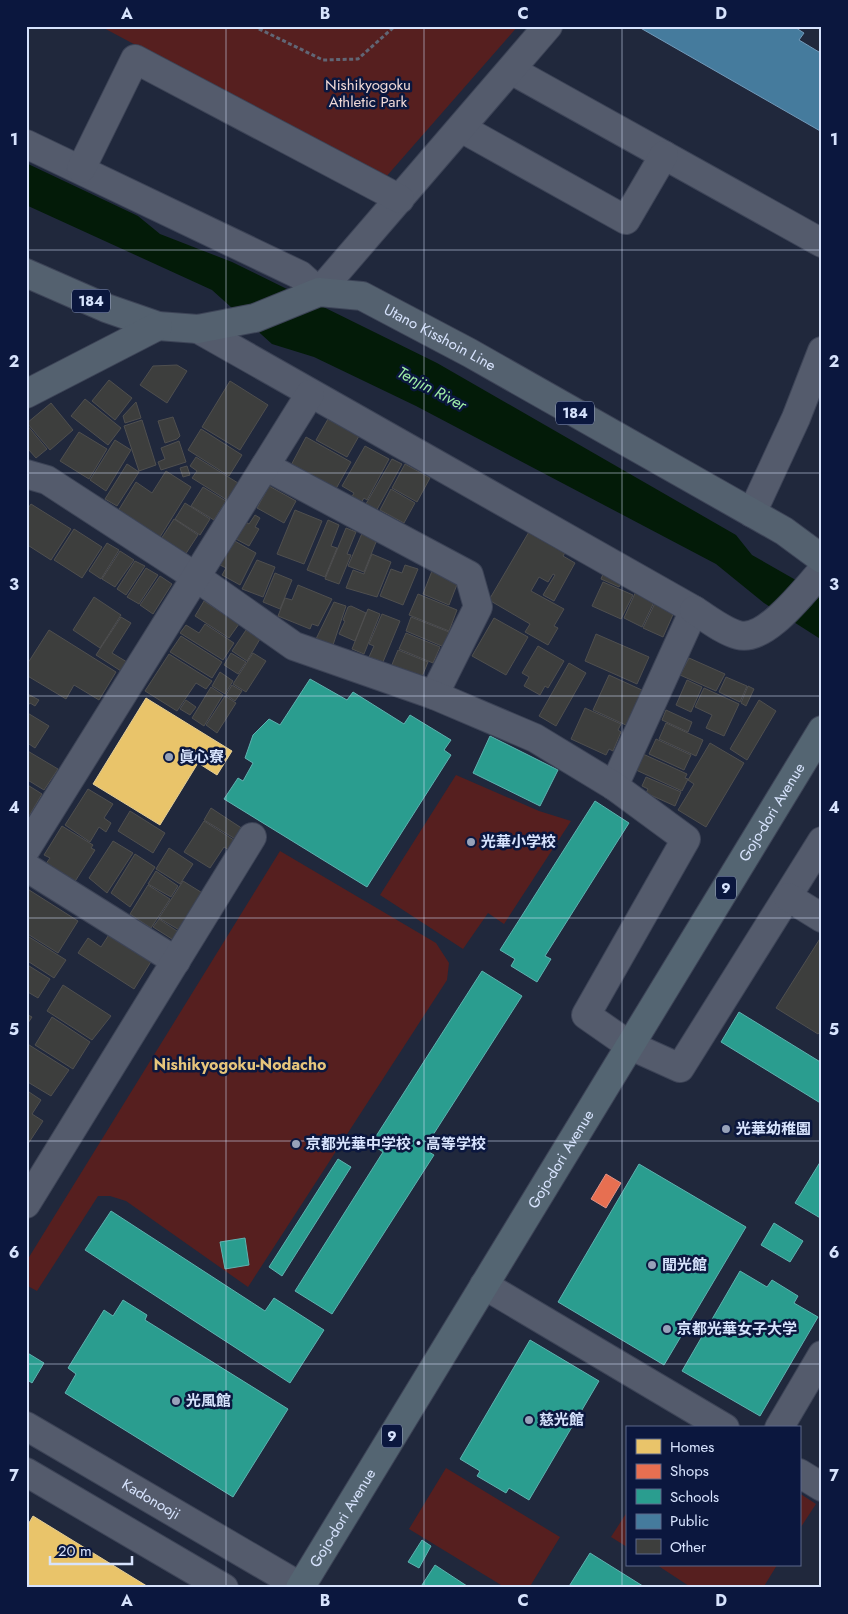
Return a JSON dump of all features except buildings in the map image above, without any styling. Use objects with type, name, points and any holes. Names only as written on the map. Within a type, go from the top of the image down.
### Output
[{"type":"highway","name":"Gojo-dori Avenue","points":[[301,1587],[822,730]]},
{"type":"main road","name":"Utano Kisshoin Line","points":[[26,273],[106,308],[158,326],[198,329],[255,318],[319,292],[362,296],[470,353],[784,531],[821,568]]},
{"type":"main road","points":[[26,394],[158,326]]},
{"type":"street","points":[[26,144],[300,275],[319,292],[548,27]]},
{"type":"street","points":[[81,169],[135,59],[400,199]]},
{"type":"street","points":[[511,70],[822,243]]},
{"type":"street","points":[[461,128],[626,220],[664,155]]},
{"type":"street","points":[[198,329],[739,636],[753,636],[771,625],[821,568]]},
{"type":"street","points":[[752,513],[796,418],[822,351]]},
{"type":"street","points":[[26,849],[310,394]]},
{"type":"street","points":[[265,466],[469,575],[478,607],[434,695]]},
{"type":"street","points":[[26,474],[47,480],[196,577],[294,646],[434,695],[535,738],[614,786],[686,839],[586,1015],[629,1046],[680,1068],[822,840]]},
{"type":"street","points":[[614,786],[694,610]]},
{"type":"street","points":[[29,1192],[252,838]]},
{"type":"street","points":[[26,867],[176,961]]},
{"type":"street","points":[[788,897],[822,918]]},
{"type":"street","points":[[484,1285],[722,1426]]},
{"type":"street","points":[[780,1426],[822,1355]]},
{"type":"street","name":"Kadonooji","points":[[26,1426],[301,1587]]},
{"type":"street","points":[[26,1472],[224,1588]]},
{"type":"street","points":[[800,1474],[822,1487]]},
{"type":"path","points":[[253,26],[322,60],[358,59],[394,26]]},
{"type":"green space","name":"Nishikyogoku Athletic Park","points":[[100,26],[518,26],[385,178]]},
{"type":"green space","points":[[456,775],[539,811],[571,821],[504,924],[488,913],[463,949],[380,895]]},
{"type":"green space","points":[[280,851],[436,943],[449,963],[447,980],[248,1287],[126,1201],[110,1196],[98,1196],[37,1291],[26,1285],[26,1262]]},
{"type":"green space","points":[[446,1468],[560,1537],[529,1588],[506,1588],[409,1529]]},
{"type":"green space","points":[[800,1494],[816,1504],[800,1528]]},
{"type":"green space","points":[[626,1514],[626,1546],[611,1537]]},
{"type":"green space","points":[[659,1566],[776,1566],[763,1588],[692,1588]]},
{"type":"water","name":"Tenjin River","points":[[26,163],[138,216],[160,234],[232,262],[437,363],[736,535],[752,555],[822,595],[822,640],[764,603],[716,564],[416,406],[314,357],[272,344],[212,290],[26,205]]},
{"type":"place","name":"眞心寮","points":[[169,757]]},
{"type":"place","name":"光華小学校","points":[[471,842]]},
{"type":"place","name":"光華幼稚園","points":[[726,1129]]},
{"type":"place","name":"京都光華中学校・高等学校","points":[[296,1144]]},
{"type":"place","name":"聞光館","points":[[652,1265]]},
{"type":"place","name":"京都光華女子大学","points":[[667,1329]]},
{"type":"place","name":"光風館","points":[[176,1401]]},
{"type":"place","name":"慈光館","points":[[529,1420]]},
{"type":"district","name":"Nishikyogoku-Nodacho","points":[[240,1064]]}]
